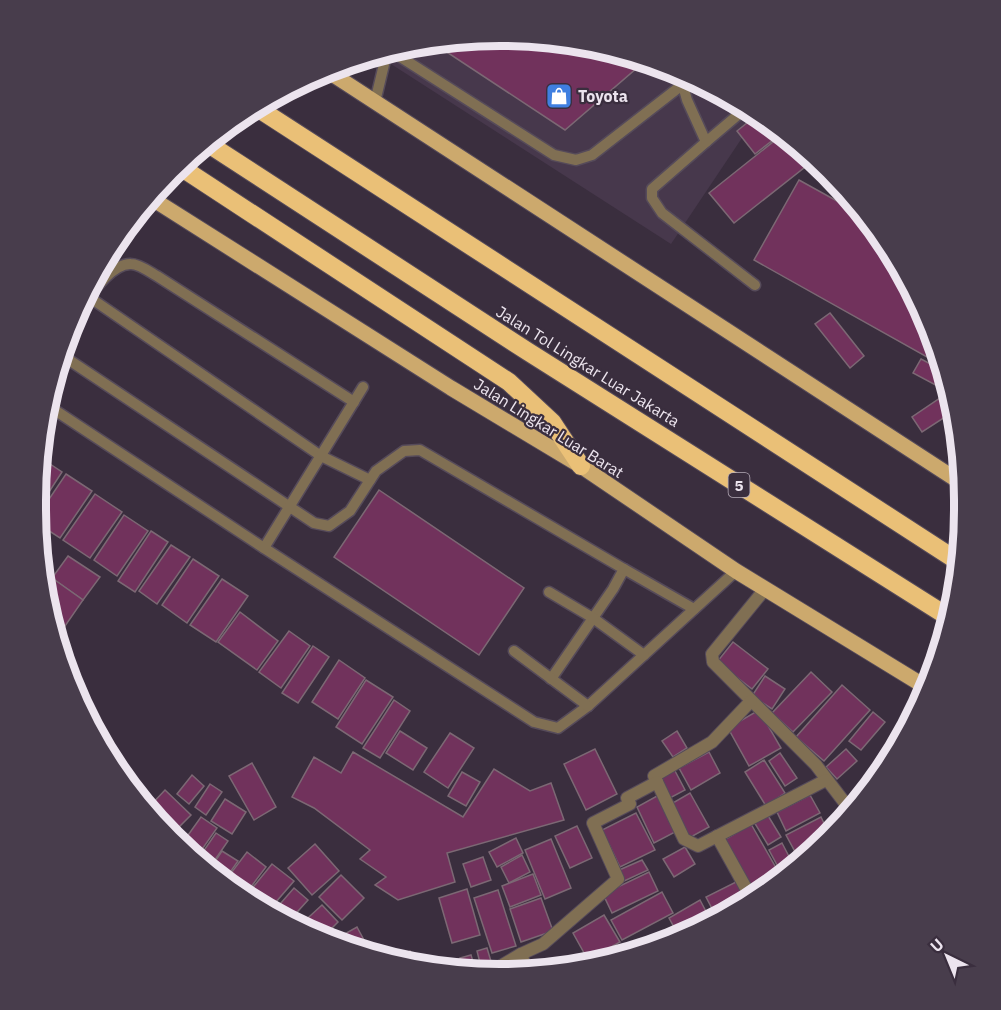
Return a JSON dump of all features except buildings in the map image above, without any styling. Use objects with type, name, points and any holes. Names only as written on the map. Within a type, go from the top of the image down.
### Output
[{"type":"highway","points":[[265,113],[952,557]]},
{"type":"highway","name":"Jalan Tol Lingkar Luar Jakarta","points":[[214,148],[527,351],[942,613]]},
{"type":"highway","points":[[187,171],[509,382],[552,422],[581,466]]},
{"type":"main road","points":[[337,77],[954,478]]},
{"type":"main road","name":"Jalan Lingkar Luar Barat","points":[[158,202],[441,382],[581,466],[736,571],[920,683]]},
{"type":"street","points":[[765,589],[712,654],[713,662],[816,765],[845,805]]},
{"type":"street","points":[[751,701],[712,742],[654,776],[684,839],[698,846],[826,780]]},
{"type":"street","points":[[504,964],[543,944],[618,879],[593,823],[630,804],[627,798],[657,782]]},
{"type":"street","points":[[717,836],[748,890]]},
{"type":"street","points":[[521,954],[524,963]]},
{"type":"lane","points":[[401,58],[554,154],[576,160],[592,155],[682,85],[706,142]]},
{"type":"lane","points":[[375,102],[385,62]]},
{"type":"lane","points":[[739,114],[652,189],[652,198],[662,213],[755,285]]},
{"type":"lane","points":[[103,281],[121,266],[133,264],[157,276],[354,402]]},
{"type":"lane","points":[[93,300],[321,456],[370,480]]},
{"type":"lane","points":[[69,360],[314,523],[329,526],[350,511],[376,471],[404,450],[420,450],[694,609]]},
{"type":"lane","points":[[264,548],[363,387]]},
{"type":"lane","points":[[55,411],[534,722],[558,728],[588,706],[736,571]]},
{"type":"lane","points":[[551,679],[613,589],[624,569]]},
{"type":"lane","points":[[549,592],[592,618],[644,656]]},
{"type":"lane","points":[[514,651],[588,706]]},
{"type":"shaded area","points":[[471,47],[530,47],[560,50],[618,62],[674,81],[728,107],[752,123],[671,244],[387,61],[441,50]]},
{"type":"place","name":"Toyota","points":[[559,96]]}]
